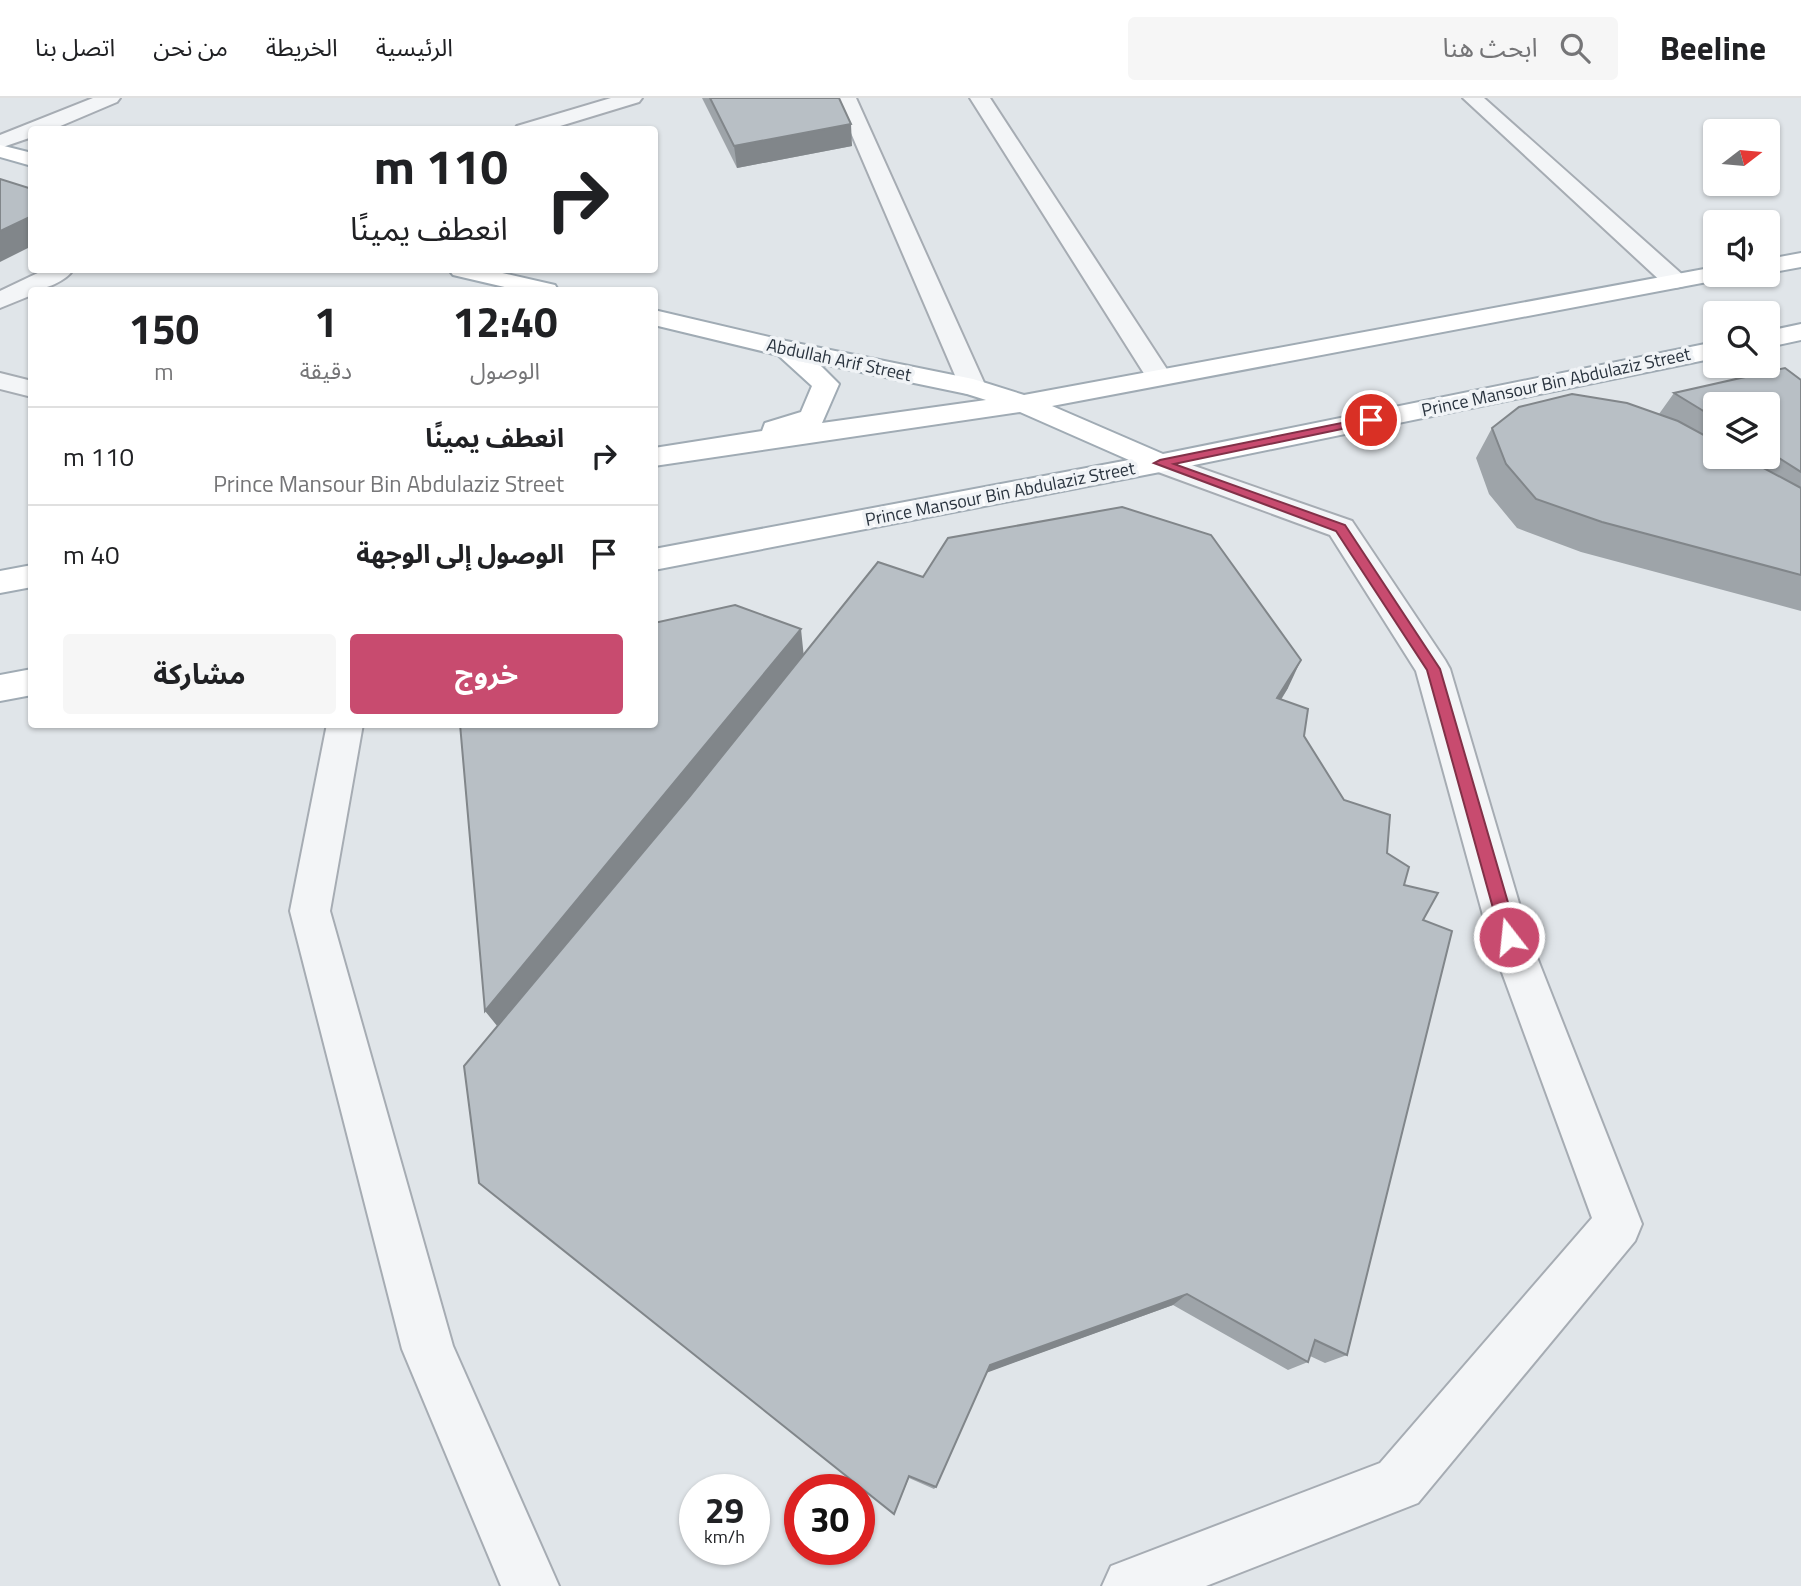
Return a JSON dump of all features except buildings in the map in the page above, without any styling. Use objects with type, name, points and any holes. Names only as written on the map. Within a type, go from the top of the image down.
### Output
[{"type":"main road","points":[[0,149],[28,159]]},
{"type":"main road","points":[[1780,264],[1801,260]]},
{"type":"main road","points":[[474,273],[533,287]]},
{"type":"main road","points":[[658,456],[1023,403],[1703,276]]},
{"type":"main road","name":"Abdullah Arif Street","points":[[658,318],[786,349],[973,387],[1023,403],[1160,463]]},
{"type":"main road","points":[[1780,336],[1801,332]]},
{"type":"main road","points":[[724,445],[812,417],[826,384],[786,349]]},
{"type":"main road","name":"Prince Mansour Bin Abdulaziz Street","points":[[658,559],[1160,463],[1703,352]]},
{"type":"main road","points":[[0,582],[28,577]]},
{"type":"main road","points":[[0,688],[28,682]]},
{"type":"street","points":[[42,126],[110,98]]},
{"type":"street","points":[[532,126],[574,106],[632,98]]},
{"type":"street","points":[[846,98],[973,387]]},
{"type":"street","points":[[980,98],[1159,377]]},
{"type":"street","points":[[1474,98],[1675,281]]},
{"type":"street","points":[[0,149],[28,132]]},
{"type":"street","points":[[29,287],[55,273]]},
{"type":"street","points":[[0,302],[28,287]]},
{"type":"street","points":[[0,381],[28,388]]},
{"type":"street","points":[[1131,1586],[1399,1484],[1618,1224],[1509,937],[1433,669],[1341,528],[1160,463]]},
{"type":"street","points":[[344,728],[310,911],[428,1349],[530,1586]]},
{"type":"route","points":[[1371,420],[1160,463],[1341,528],[1433,669],[1509,937]]}]
